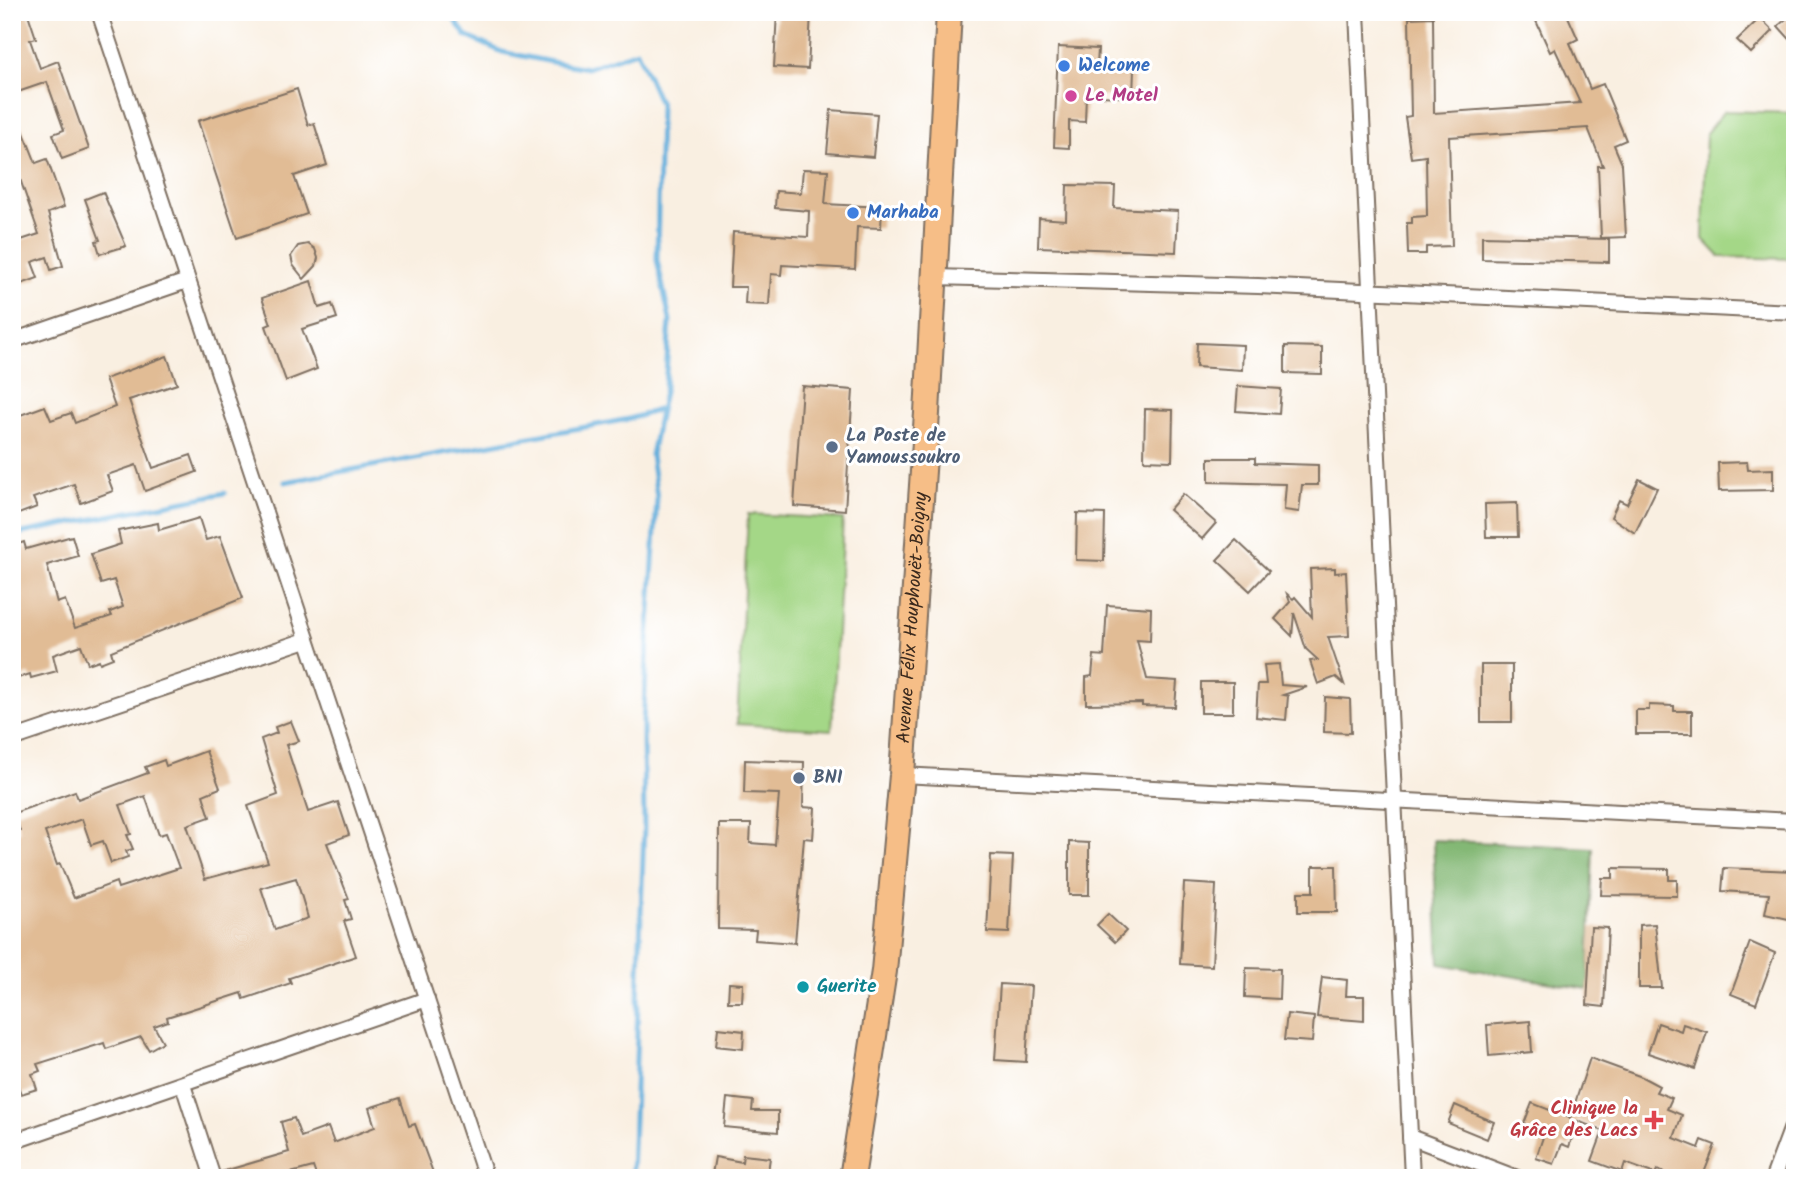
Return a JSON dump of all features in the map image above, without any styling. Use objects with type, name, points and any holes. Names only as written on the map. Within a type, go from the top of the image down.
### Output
[{"type":"highway","name":"Avenue Félix Houphouët-Boigny","points":[[852,1178],[884,971],[902,775],[935,277],[949,12]]},
{"type":"street","points":[[99,12],[486,1178]]},
{"type":"street","points":[[1357,12],[1392,799],[1412,1178]]},
{"type":"street","points":[[935,277],[1370,292],[1795,312]]},
{"type":"street","points":[[12,341],[187,281]]},
{"type":"street","points":[[12,739],[306,640]]},
{"type":"street","points":[[902,775],[1795,821]]},
{"type":"street","points":[[12,1142],[427,999]]},
{"type":"street","points":[[183,1085],[213,1178]]},
{"type":"street","points":[[1773,1178],[1795,1119]]},
{"type":"street","points":[[1410,1137],[1517,1178]]},
{"type":"green space","points":[[1724,111],[1795,113],[1795,259],[1720,257],[1703,239],[1706,133]]},
{"type":"green space","points":[[748,514],[843,519],[832,730],[737,724]]},
{"type":"green space","points":[[1433,840],[1593,848],[1588,989],[1439,964]]},
{"type":"building","points":[[777,12],[811,12],[808,69],[774,67]]},
{"type":"building","points":[[1532,12],[1566,12],[1578,39],[1570,43],[1590,89],[1603,84],[1626,140],[1614,145],[1622,164],[1626,237],[1601,238],[1598,166],[1603,166],[1588,128],[1449,137],[1452,246],[1426,247],[1426,254],[1408,254],[1407,223],[1412,223],[1412,217],[1427,216],[1426,156],[1411,158],[1405,117],[1411,116],[1409,18],[1433,17],[1434,113],[1580,103],[1555,49],[1550,52]]},
{"type":"building","points":[[1795,12],[1795,45],[1778,26]]},
{"type":"building","points":[[28,14],[36,38],[30,40],[40,68],[58,61],[89,149],[62,159],[53,134],[64,130],[47,82],[12,94],[12,19]]},
{"type":"building","points":[[1760,18],[1773,31],[1751,53],[1737,40]]},
{"type":"building","points":[[1058,47],[1098,49],[1097,66],[1134,68],[1133,98],[1086,95],[1085,122],[1069,121],[1069,148],[1054,147]]},
{"type":"building","points":[[297,89],[308,125],[314,123],[327,165],[294,176],[307,214],[237,238],[198,121]]},
{"type":"building","points":[[13,105],[36,163],[47,159],[64,207],[48,213],[63,266],[51,270],[47,257],[32,262],[38,278],[16,286],[12,277],[12,243],[39,234],[18,173],[12,175]]},
{"type":"building","points":[[831,110],[877,114],[873,157],[827,153]]},
{"type":"building","points":[[803,169],[828,170],[825,204],[882,207],[881,228],[857,227],[855,269],[782,265],[781,275],[771,274],[769,305],[745,304],[746,287],[730,287],[733,232],[808,237],[809,211],[775,208],[776,191],[801,193]]},
{"type":"building","points":[[1067,185],[1115,186],[1114,208],[1178,211],[1176,252],[1038,247],[1039,218],[1066,220]]},
{"type":"building","points":[[103,192],[126,246],[100,254],[96,241],[100,240],[85,199]]},
{"type":"building","points":[[1482,236],[1609,239],[1609,262],[1482,259]]},
{"type":"building","points":[[308,244],[315,249],[318,258],[316,266],[304,279],[293,265],[291,256],[298,246]]},
{"type":"building","points":[[311,281],[319,308],[332,304],[337,318],[302,329],[317,369],[286,381],[266,326],[271,324],[262,298]]},
{"type":"building","points":[[1197,343],[1243,345],[1242,370],[1196,367]]},
{"type":"building","points":[[1285,346],[1322,347],[1322,374],[1285,373]]},
{"type":"building","points":[[167,356],[177,384],[129,400],[153,468],[191,455],[197,472],[145,491],[136,465],[107,475],[113,491],[81,503],[74,484],[33,498],[37,507],[16,515],[12,505],[12,418],[45,406],[51,420],[71,413],[75,423],[115,407],[105,379]]},
{"type":"building","points":[[802,386],[853,390],[845,510],[794,506]]},
{"type":"building","points":[[1238,386],[1281,389],[1279,414],[1236,411]]},
{"type":"building","points":[[1145,409],[1173,410],[1172,461],[1144,460]]},
{"type":"building","points":[[1209,458],[1255,458],[1255,463],[1318,465],[1318,485],[1302,485],[1299,512],[1284,510],[1286,484],[1209,482]]},
{"type":"building","points":[[1747,462],[1748,470],[1773,469],[1773,490],[1719,491],[1718,463]]},
{"type":"building","points":[[1639,479],[1657,488],[1635,533],[1611,517],[1619,500],[1627,504]]},
{"type":"building","points":[[1183,494],[1216,523],[1202,539],[1169,510]]},
{"type":"building","points":[[1517,503],[1518,537],[1486,537],[1485,504]]},
{"type":"building","points":[[1077,513],[1105,514],[1104,561],[1076,560]]},
{"type":"building","points":[[199,518],[206,540],[220,536],[243,598],[111,651],[113,658],[100,663],[99,660],[88,664],[81,645],[53,655],[57,671],[31,678],[30,674],[12,680],[12,546],[24,542],[26,549],[72,536],[78,556],[47,565],[57,603],[65,600],[75,628],[112,616],[110,612],[123,607],[114,580],[101,584],[91,554],[121,544],[118,531],[158,523],[159,530]]},
{"type":"building","points":[[1236,540],[1269,571],[1250,591],[1217,560]]},
{"type":"building","points":[[1335,568],[1335,573],[1346,572],[1349,636],[1328,637],[1344,684],[1336,677],[1318,684],[1310,661],[1318,660],[1306,649],[1294,613],[1292,636],[1275,619],[1290,602],[1287,594],[1293,599],[1295,597],[1312,617],[1310,569]]},
{"type":"building","points":[[1107,605],[1151,608],[1150,641],[1137,640],[1147,679],[1177,681],[1175,707],[1142,706],[1142,703],[1086,704],[1086,677],[1092,676],[1094,655],[1104,656]]},
{"type":"building","points":[[1279,664],[1281,685],[1307,687],[1283,695],[1288,696],[1286,720],[1256,717],[1258,684],[1266,684],[1264,665]]},
{"type":"building","points":[[1481,665],[1512,665],[1512,722],[1481,722]]},
{"type":"building","points":[[1201,682],[1233,682],[1233,713],[1201,713]]},
{"type":"building","points":[[1325,697],[1350,699],[1351,733],[1324,732]]},
{"type":"building","points":[[1649,705],[1674,706],[1674,711],[1692,711],[1692,734],[1636,734],[1636,710],[1649,710]]},
{"type":"building","points":[[291,721],[299,741],[286,745],[308,812],[338,802],[349,835],[327,843],[349,899],[345,900],[351,919],[344,921],[356,956],[289,978],[291,983],[244,999],[242,993],[167,1017],[168,1021],[154,1026],[163,1042],[149,1050],[141,1037],[106,1049],[104,1043],[37,1064],[40,1071],[32,1074],[37,1089],[21,1094],[12,1070],[12,833],[20,831],[14,813],[75,791],[78,799],[148,773],[145,767],[164,760],[166,766],[206,751],[220,788],[203,795],[210,817],[187,825],[205,879],[268,862],[248,806],[278,795],[261,739],[277,733],[275,727]],"holes":[[[145,796],[159,835],[166,833],[179,868],[118,888],[116,882],[74,898],[60,864],[57,865],[45,832],[82,819],[91,845],[103,841],[111,863],[128,857],[126,851],[133,849],[127,835],[131,834],[120,805]],[[296,878],[308,918],[275,930],[261,888]]]},
{"type":"building","points":[[745,760],[804,762],[803,807],[815,808],[813,839],[804,838],[795,943],[755,940],[756,930],[718,929],[719,824],[751,824],[750,843],[775,845],[779,794],[744,793]]},
{"type":"building","points":[[1069,842],[1089,843],[1089,895],[1069,895]]},
{"type":"building","points":[[991,855],[1013,856],[1009,933],[987,932]]},
{"type":"building","points":[[1313,866],[1336,866],[1337,912],[1298,912],[1298,892],[1313,892]]},
{"type":"building","points":[[1613,868],[1669,869],[1669,880],[1677,880],[1677,896],[1601,895],[1602,878],[1613,878]]},
{"type":"building","points":[[1724,868],[1795,871],[1793,920],[1765,914],[1769,894],[1722,891]]},
{"type":"building","points":[[1184,883],[1216,885],[1212,966],[1180,964]]},
{"type":"building","points":[[1108,914],[1126,931],[1115,942],[1097,925]]},
{"type":"building","points":[[1655,924],[1662,988],[1639,988],[1639,925]]},
{"type":"building","points":[[1591,927],[1608,928],[1604,1007],[1587,1005]]},
{"type":"building","points":[[1750,942],[1775,953],[1756,1004],[1731,994]]},
{"type":"building","points":[[1246,968],[1280,969],[1279,999],[1245,997]]},
{"type":"building","points":[[1322,977],[1347,980],[1346,996],[1364,996],[1364,1021],[1317,1017]]},
{"type":"building","points":[[729,983],[743,984],[742,1002],[728,1002]]},
{"type":"building","points":[[1000,984],[1031,986],[1026,1062],[995,1060]]},
{"type":"building","points":[[1287,1014],[1314,1017],[1312,1042],[1284,1040]]},
{"type":"building","points":[[1530,1021],[1532,1052],[1489,1056],[1487,1025]]},
{"type":"building","points":[[1658,1023],[1681,1031],[1683,1024],[1707,1032],[1695,1069],[1648,1053]]},
{"type":"building","points":[[718,1028],[744,1031],[743,1049],[716,1046]]},
{"type":"building","name":"Clinique la Grâce des Lacs","points":[[1590,1058],[1642,1077],[1659,1086],[1656,1092],[1672,1098],[1667,1109],[1682,1115],[1674,1138],[1699,1148],[1702,1140],[1715,1145],[1702,1178],[1678,1178],[1657,1170],[1655,1174],[1625,1163],[1622,1172],[1592,1161],[1603,1131],[1578,1121],[1569,1147],[1562,1144],[1554,1164],[1536,1158],[1543,1137],[1522,1129],[1532,1103],[1570,1118]]},
{"type":"building","points":[[400,1098],[409,1126],[415,1124],[435,1178],[317,1178],[313,1167],[272,1178],[222,1178],[221,1172],[289,1152],[281,1122],[294,1118],[301,1137],[328,1127],[334,1143],[375,1127],[369,1108]]},
{"type":"building","points":[[727,1098],[753,1101],[752,1111],[778,1111],[778,1132],[724,1127]]},
{"type":"building","points":[[1455,1105],[1494,1122],[1487,1139],[1448,1123]]},
{"type":"building","points":[[743,1155],[770,1158],[767,1178],[712,1174],[715,1157],[742,1162]]},
{"type":"waterway","points":[[449,12],[466,36],[502,52],[587,68],[637,51],[660,104],[657,260],[670,320],[665,387],[651,455],[657,498],[643,722],[644,827],[632,1178]]},
{"type":"waterway","points":[[285,482],[629,419],[658,410]]},
{"type":"waterway","points":[[12,535],[225,493]]},
{"type":"place","name":"Welcome","points":[[1064,66]]},
{"type":"place","name":"Le Motel","points":[[1071,96]]},
{"type":"place","name":"Marhaba","points":[[853,213]]},
{"type":"place","name":"La Poste de Yamoussoukro","points":[[832,447]]},
{"type":"place","name":"BNI","points":[[799,778]]},
{"type":"place","name":"Guerite","points":[[803,987]]},
{"type":"place","name":"Clinique la Grâce des Lacs","points":[[1654,1120]]}]
